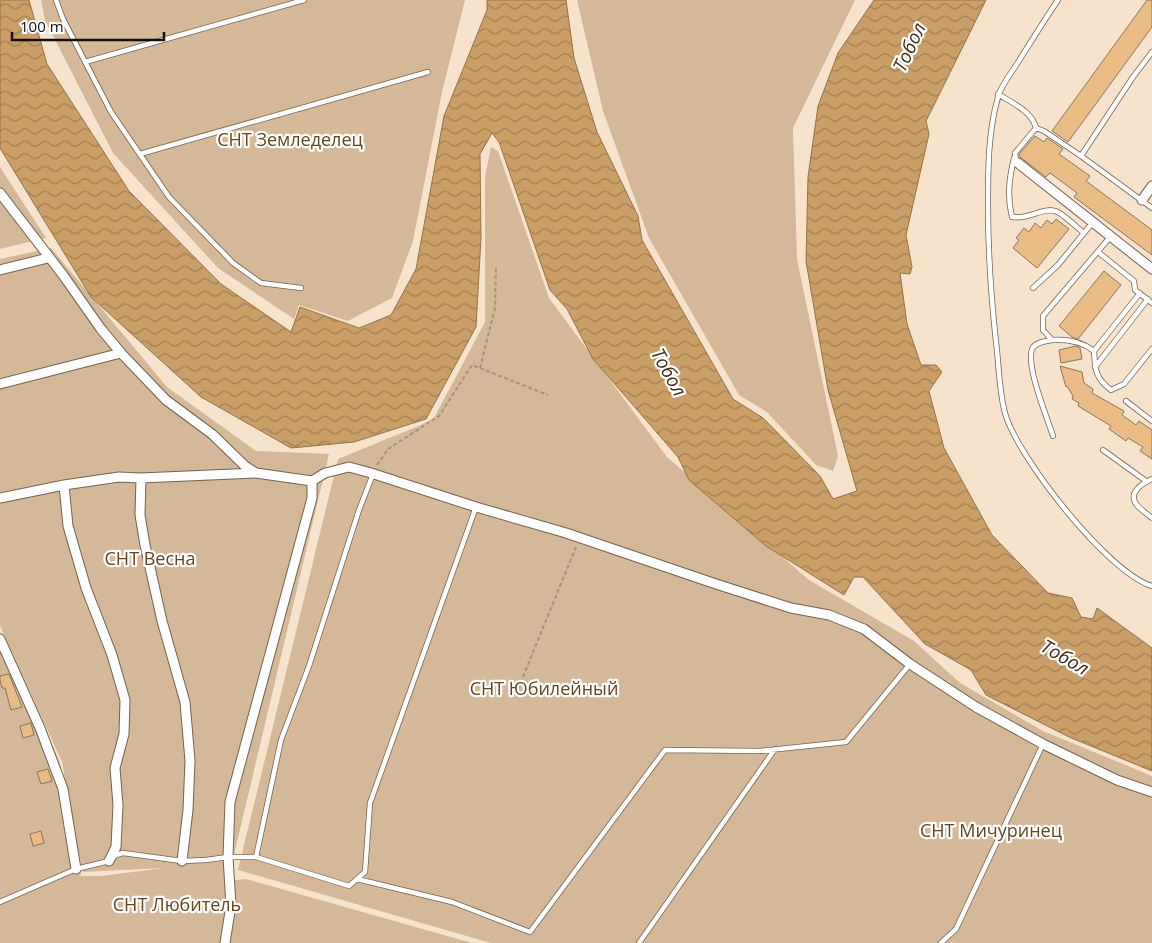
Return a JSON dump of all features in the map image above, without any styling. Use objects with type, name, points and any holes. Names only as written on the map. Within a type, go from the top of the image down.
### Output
[{"type":"street","points":[[1016,161],[1152,269]]},
{"type":"street","points":[[1142,200],[1152,186]]},
{"type":"street","points":[[0,193],[121,353],[166,400],[212,434],[245,466],[256,473]]},
{"type":"street","points":[[0,270],[48,258]]},
{"type":"street","points":[[0,384],[121,353]]},
{"type":"street","points":[[0,498],[64,485],[119,477],[141,478],[256,473],[312,481],[325,473],[349,468],[372,473],[580,538],[782,605],[829,616],[864,629],[910,664],[976,707],[1043,744],[1117,780],[1152,792]]},
{"type":"street","points":[[141,478],[140,515],[145,545],[162,621],[185,702],[190,761],[188,810],[182,861]]},
{"type":"street","points":[[225,943],[231,905],[228,857],[230,802],[312,498],[312,481]]},
{"type":"street","points":[[64,485],[68,526],[86,588],[112,655],[125,700],[124,734],[116,768],[118,805],[116,847],[109,861]]},
{"type":"street","points":[[0,639],[40,728],[62,789],[76,869]]},
{"type":"lane","points":[[56,0],[63,19],[111,112],[169,197],[233,263],[261,283],[301,288]]},
{"type":"lane","points":[[85,62],[304,0]]},
{"type":"lane","points":[[1058,0],[998,94],[991,125],[988,166],[991,300],[1005,414],[1022,451],[1091,539],[1128,574],[1144,584],[1152,586]]},
{"type":"lane","points":[[1081,156],[1152,52]]},
{"type":"lane","points":[[140,154],[428,72]]},
{"type":"lane","points":[[998,94],[1023,110],[1034,121],[1036,128]]},
{"type":"lane","points":[[1036,128],[1044,130],[1152,208]]},
{"type":"lane","points":[[1036,128],[1015,153],[1016,161],[1009,176],[1008,203],[1012,218],[1022,219],[1044,211],[1056,211],[1084,233]]},
{"type":"lane","points":[[1033,288],[1058,265],[1093,222]]},
{"type":"lane","points":[[1052,340],[1043,330],[1043,316],[1111,236]]},
{"type":"lane","points":[[1095,367],[1150,301],[1136,290],[1134,281],[1098,252]]},
{"type":"lane","points":[[1140,293],[1094,351],[1097,376],[1102,384],[1110,390],[1124,384],[1152,349]]},
{"type":"lane","points":[[1053,436],[1035,380],[1032,365],[1032,349],[1036,344],[1052,340],[1067,340],[1085,345],[1094,351]]},
{"type":"lane","points":[[1126,401],[1152,421]]},
{"type":"lane","points":[[1103,450],[1146,481]]},
{"type":"lane","points":[[256,857],[281,740],[309,666],[372,473]]},
{"type":"lane","points":[[1152,479],[1146,481],[1137,489],[1134,499],[1136,505],[1152,518]]},
{"type":"lane","points":[[0,902],[76,869],[109,861],[116,855],[123,853],[182,861],[228,857],[256,857],[349,886],[365,872],[370,803],[476,507]]},
{"type":"lane","points":[[357,879],[452,902],[530,932],[665,750],[760,750],[846,742],[910,664]]},
{"type":"lane","points":[[941,943],[956,929],[1043,744]]},
{"type":"lane","points":[[639,943],[775,749]]},
{"type":"path","points":[[480,368],[495,308],[496,266]]},
{"type":"path","points":[[372,473],[388,449],[439,416],[472,365],[548,395]]},
{"type":"path","points":[[518,689],[580,538]]},
{"type":"green space","name":"СНТ Земледелец","points":[[41,0],[465,0],[442,92],[413,241],[392,298],[348,321],[299,305],[294,319],[218,268],[113,153],[45,20]]},
{"type":"green space","points":[[577,0],[855,0],[793,128],[797,259],[838,456],[833,471],[816,465],[767,412],[739,395],[649,238],[603,111]]},
{"type":"green space","name":"СНТ Юбилейный","points":[[491,147],[498,151],[549,298],[667,457],[809,580],[914,641],[960,683],[1043,731],[1152,776],[1152,943],[491,943],[238,870],[338,459],[434,418],[485,322],[485,177]]},
{"type":"green space","points":[[0,167],[46,238],[0,249]]},
{"type":"green space","name":"СНТ Весна","points":[[51,248],[167,387],[256,451],[329,454],[232,863],[225,881],[246,879],[472,943],[0,943],[0,632],[59,760],[70,806],[62,762],[0,626],[0,259]],"holes":[[[75,836],[83,872],[164,868],[101,876],[79,876],[81,874]]]},
{"type":"water","name":"Тобол","points":[[0,0],[29,0],[47,64],[129,191],[221,284],[291,332],[300,307],[359,328],[391,315],[416,269],[444,116],[487,10],[487,0],[566,0],[574,58],[597,132],[638,216],[642,240],[733,399],[763,418],[820,476],[833,499],[857,491],[828,390],[806,261],[808,177],[818,106],[838,53],[874,0],[986,0],[926,121],[929,134],[906,235],[912,267],[910,274],[900,273],[907,324],[921,365],[936,365],[942,372],[929,391],[944,448],[992,535],[1048,593],[1072,598],[1081,617],[1093,619],[1097,608],[1152,648],[1152,771],[1069,737],[986,695],[971,670],[925,644],[863,577],[854,577],[844,595],[766,546],[689,480],[678,457],[593,359],[567,309],[550,290],[499,142],[492,133],[480,154],[481,238],[476,327],[426,419],[354,442],[291,448],[201,397],[91,297],[0,148]]},
{"type":"building","points":[[1147,0],[1152,0],[1152,27],[1068,142],[1052,131]]},
{"type":"building","points":[[1035,136],[1044,142],[1047,138],[1063,149],[1059,154],[1090,176],[1086,181],[1152,230],[1152,255],[1074,197],[1077,193],[1050,173],[1046,177],[1020,157],[1019,154]]},
{"type":"building","points":[[1056,219],[1069,229],[1037,268],[1013,248],[1019,240],[1016,238],[1024,228],[1029,232],[1035,223],[1041,228],[1047,220],[1052,224]]},
{"type":"building","points":[[1104,271],[1121,285],[1078,339],[1072,337],[1059,326]]},
{"type":"building","points":[[1076,346],[1080,348],[1082,359],[1061,363],[1059,350]]},
{"type":"building","points":[[1060,366],[1082,372],[1084,383],[1093,389],[1092,393],[1124,411],[1122,415],[1136,425],[1139,421],[1152,430],[1152,459],[1140,451],[1143,447],[1128,438],[1126,441],[1109,429],[1111,426],[1078,406],[1079,403],[1072,399],[1073,396],[1066,387]]},
{"type":"building","points":[[9,674],[22,707],[11,710],[5,688],[2,688],[0,680],[0,676]]},
{"type":"building","points":[[31,723],[34,735],[23,738],[20,726]]},
{"type":"building","points":[[48,769],[52,781],[41,784],[37,772]]},
{"type":"building","points":[[41,831],[44,843],[33,846],[30,834]]},
{"type":"park label","name":"СНТ Мичуринец","points":[[991,831]]},
{"type":"park label","name":"СНТ Любитель","points":[[177,905]]}]
